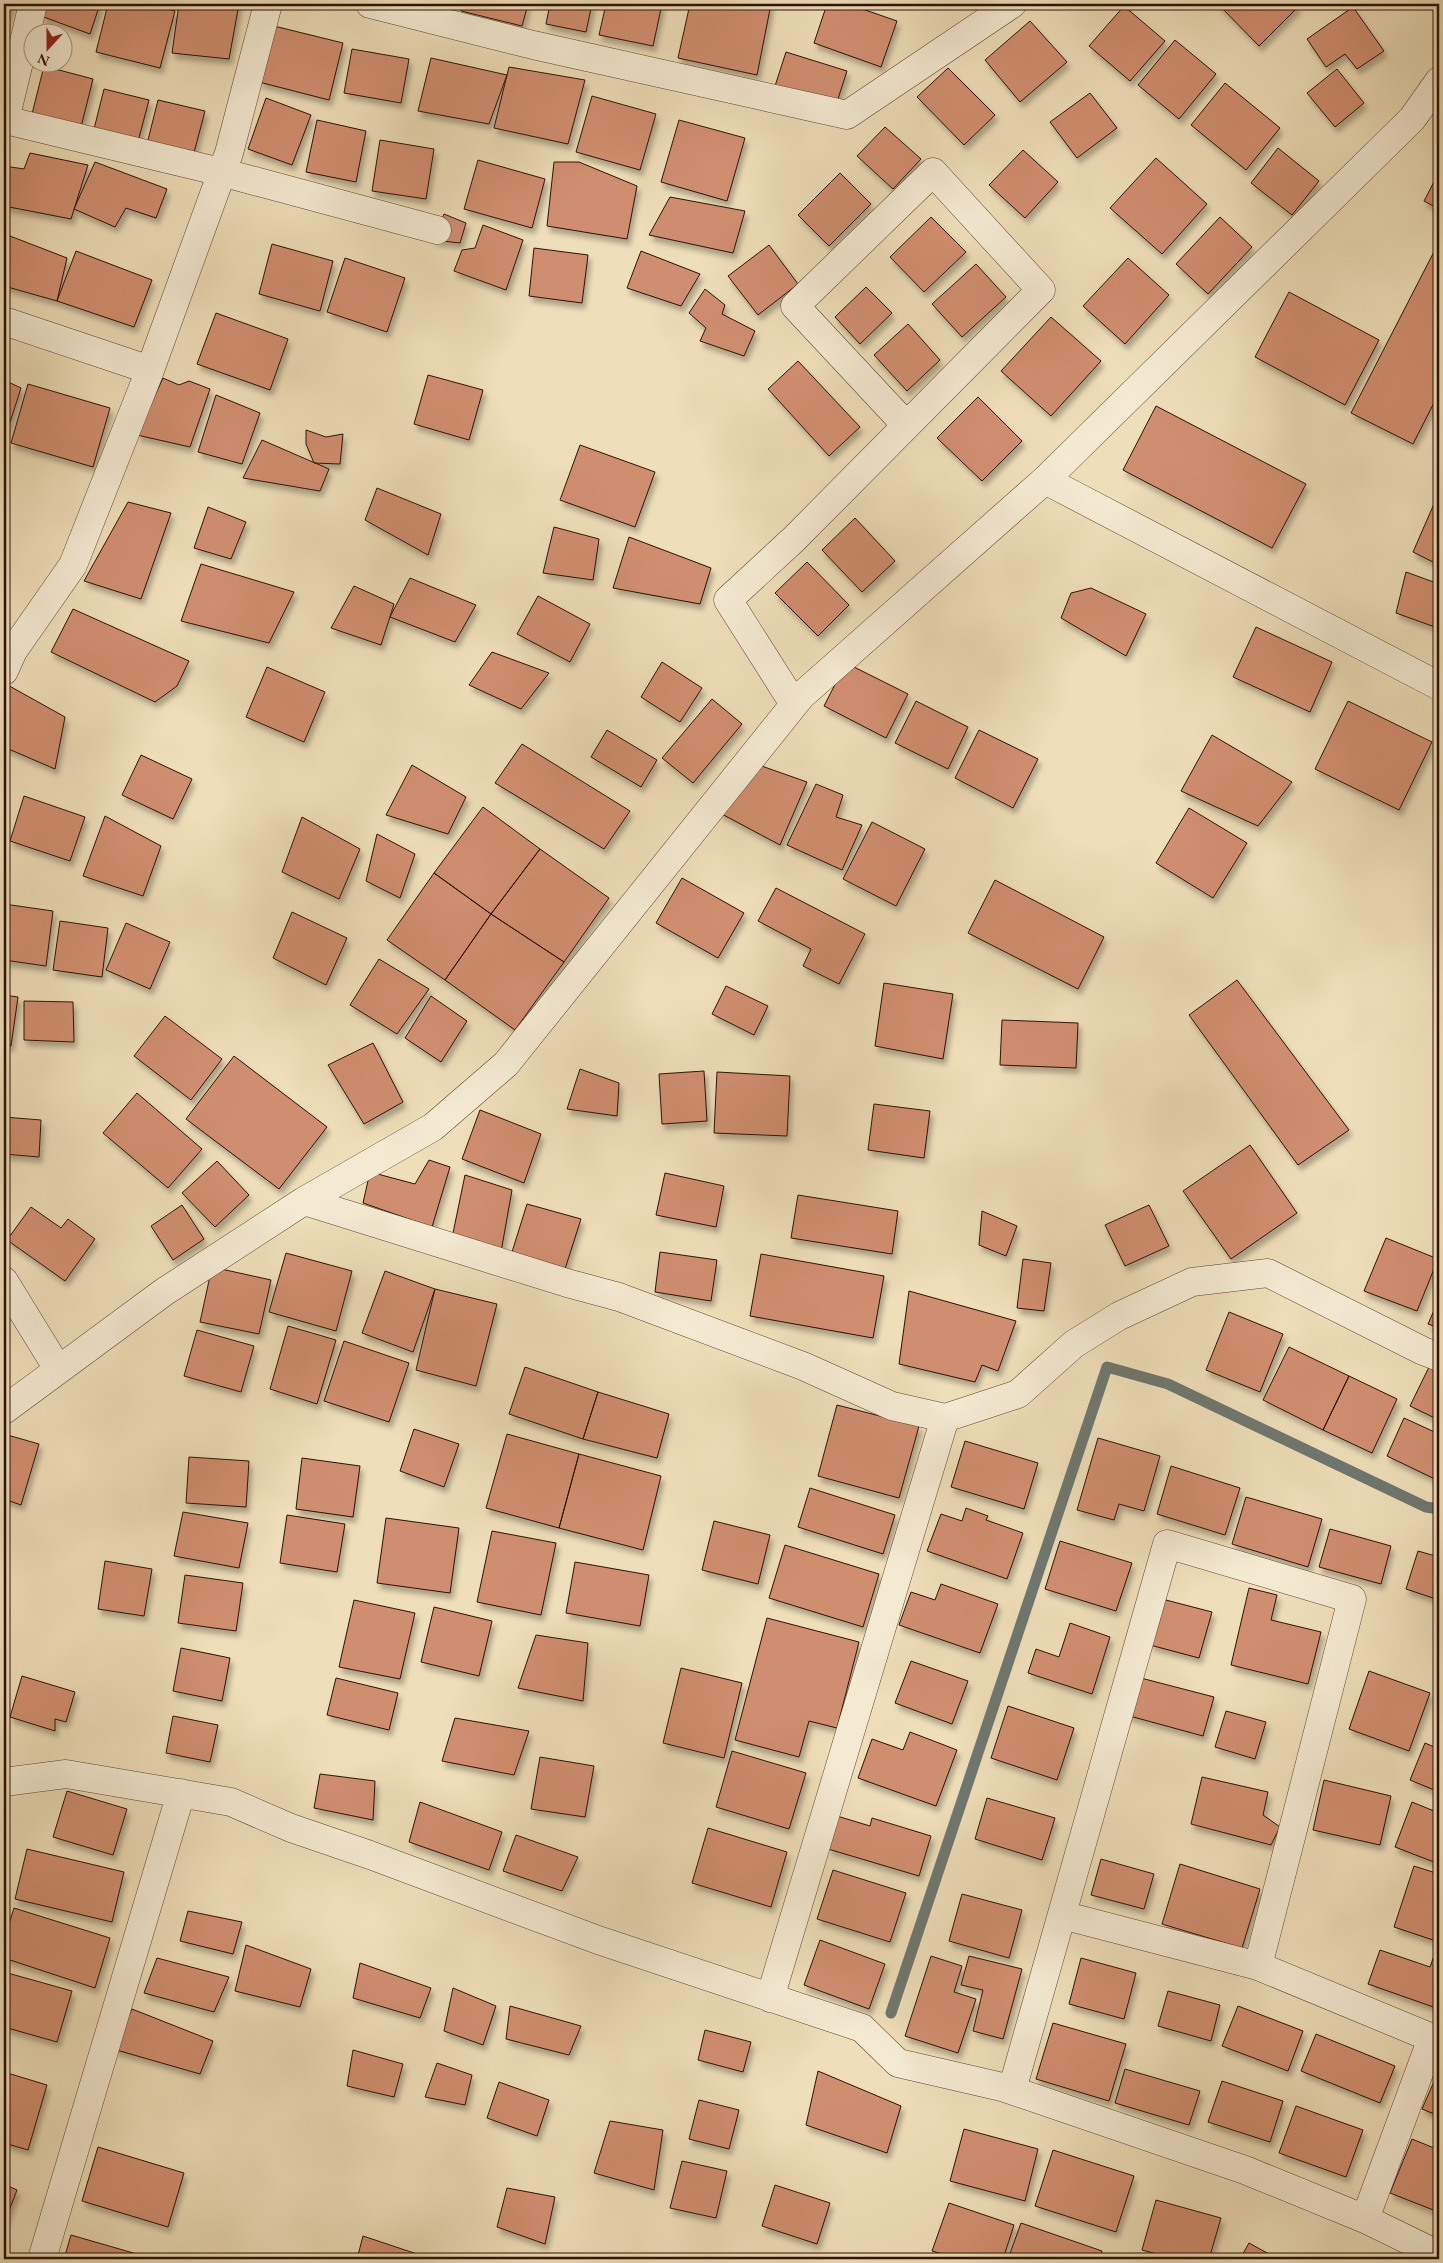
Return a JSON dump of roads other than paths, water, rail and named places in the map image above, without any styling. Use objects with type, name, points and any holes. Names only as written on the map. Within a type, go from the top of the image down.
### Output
[{"type":"street","points":[[33,4],[5,120],[221,172],[437,230]]},
{"type":"street","points":[[4,671],[13,651],[73,565],[150,370],[229,153],[268,4]]},
{"type":"street","points":[[370,4],[533,45],[847,115],[1012,4]]},
{"type":"street","points":[[4,1410],[164,1292],[304,1201],[433,1127],[506,1064],[794,704],[1045,480],[1412,119],[1439,81]]},
{"type":"street","points":[[794,704],[728,600],[794,539],[1041,290],[933,172],[795,306],[906,425]]},
{"type":"street","points":[[4,321],[150,370]]},
{"type":"street","points":[[1045,480],[1439,686]]},
{"type":"street","points":[[304,1201],[619,1297],[804,1366],[892,1406],[945,1418],[1018,1394],[1074,1344],[1119,1316],[1192,1282],[1268,1273],[1422,1351],[1439,1357]]},
{"type":"street","points":[[4,1281],[58,1369]]},
{"type":"street","points":[[770,1998],[945,1418]]},
{"type":"street","points":[[1012,2090],[1167,1544],[1352,1598],[1258,1966]]},
{"type":"street","points":[[4,1782],[66,1774],[231,1802],[291,1828],[370,1855],[598,1940],[862,2028],[898,2062],[1012,2090],[1245,2170],[1365,2219],[1439,2255]]},
{"type":"street","points":[[42,2259],[181,1793]]},
{"type":"street","points":[[1062,1915],[1258,1966],[1432,2038],[1365,2219]]},
{"type":"waterway","points":[[891,2013],[1107,1367],[1168,1384],[1426,1507],[1439,1509]]}]
